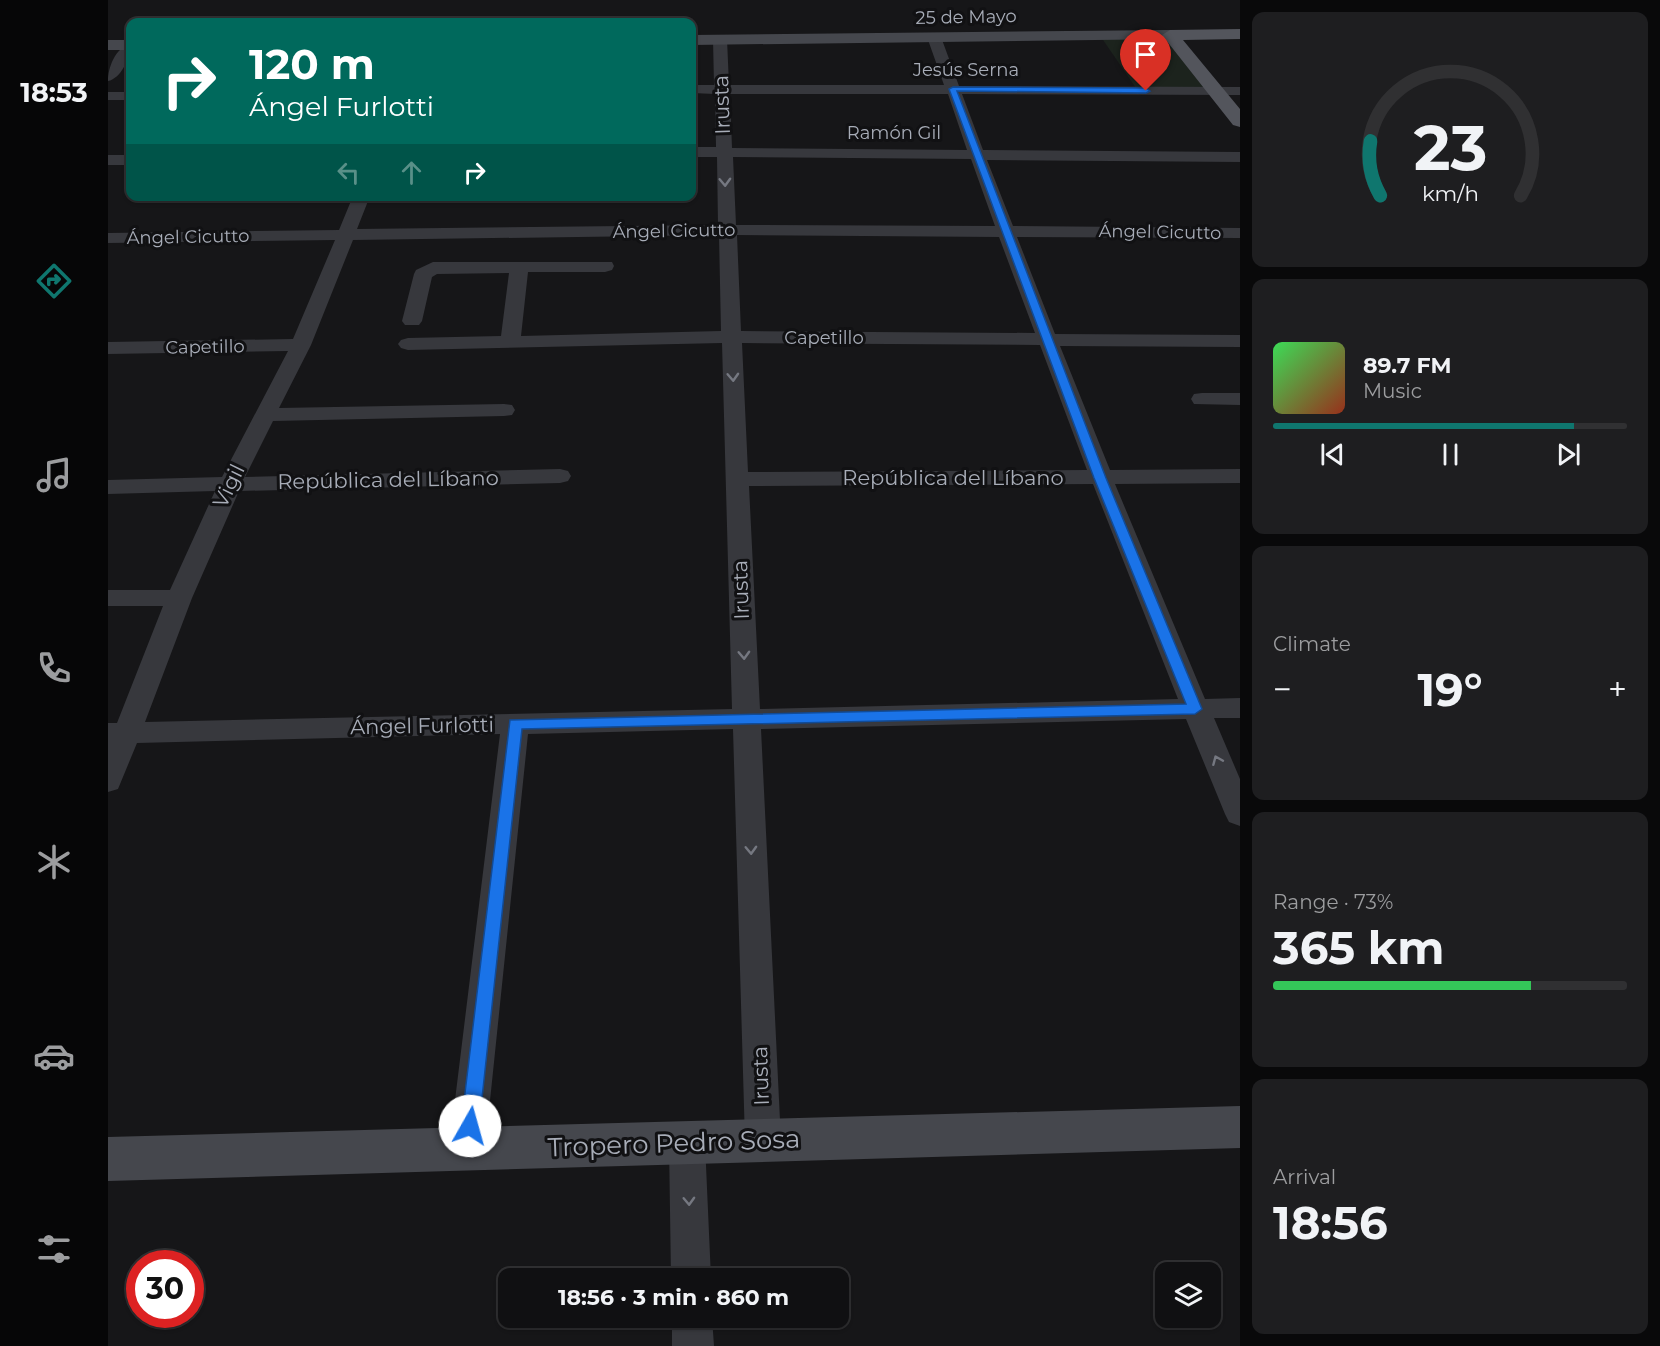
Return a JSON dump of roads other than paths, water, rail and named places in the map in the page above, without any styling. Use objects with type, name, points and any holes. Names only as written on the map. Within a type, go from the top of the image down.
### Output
[{"type":"main road","name":"25 de Mayo","points":[[1170,35],[1240,34]]},
{"type":"main road","points":[[1170,35],[1240,121]]},
{"type":"street","name":"25 de Mayo","points":[[696,40],[1170,35]]},
{"type":"street","points":[[934,37],[1005,231],[1100,478],[1240,814]]},
{"type":"street","name":"Irusta","points":[[720,39],[764,1141]]},
{"type":"street","points":[[108,45],[126,46]]},
{"type":"street","points":[[108,77],[126,52]]},
{"type":"street","name":"Jesús Serna","points":[[696,89],[1240,91]]},
{"type":"street","points":[[108,96],[126,96]]},
{"type":"street","name":"Ramón Gil","points":[[696,153],[977,153],[1240,157]]},
{"type":"street","points":[[108,160],[126,160]]},
{"type":"street","name":"Vigil","points":[[108,781],[117,733],[230,484],[301,345],[360,201]]},
{"type":"street","name":"Ángel Cicutto","points":[[108,238],[726,230],[1240,233]]},
{"type":"street","points":[[412,321],[423,274],[433,268],[605,266]]},
{"type":"street","points":[[510,341],[519,267]]},
{"type":"street","name":"Capetillo","points":[[408,344],[731,337],[1240,341]]},
{"type":"street","name":"Capetillo","points":[[108,348],[301,345]]},
{"type":"street","points":[[1202,399],[1240,399]]},
{"type":"street","points":[[265,415],[504,410]]},
{"type":"street","name":"República del Líbano","points":[[108,487],[560,476]]},
{"type":"street","name":"República del Líbano","points":[[737,479],[1240,476]]},
{"type":"street","points":[[108,598],[179,598]]},
{"type":"street","name":"Ángel Furlotti","points":[[117,733],[1240,708]]},
{"type":"street","points":[[467,1149],[515,724]]},
{"type":"street","name":"Tropero Pedro Sosa","points":[[108,1160],[1240,1127]]},
{"type":"street","points":[[687,1143],[691,1268]]},
{"type":"street","points":[[692,1328],[693,1346]]}]
